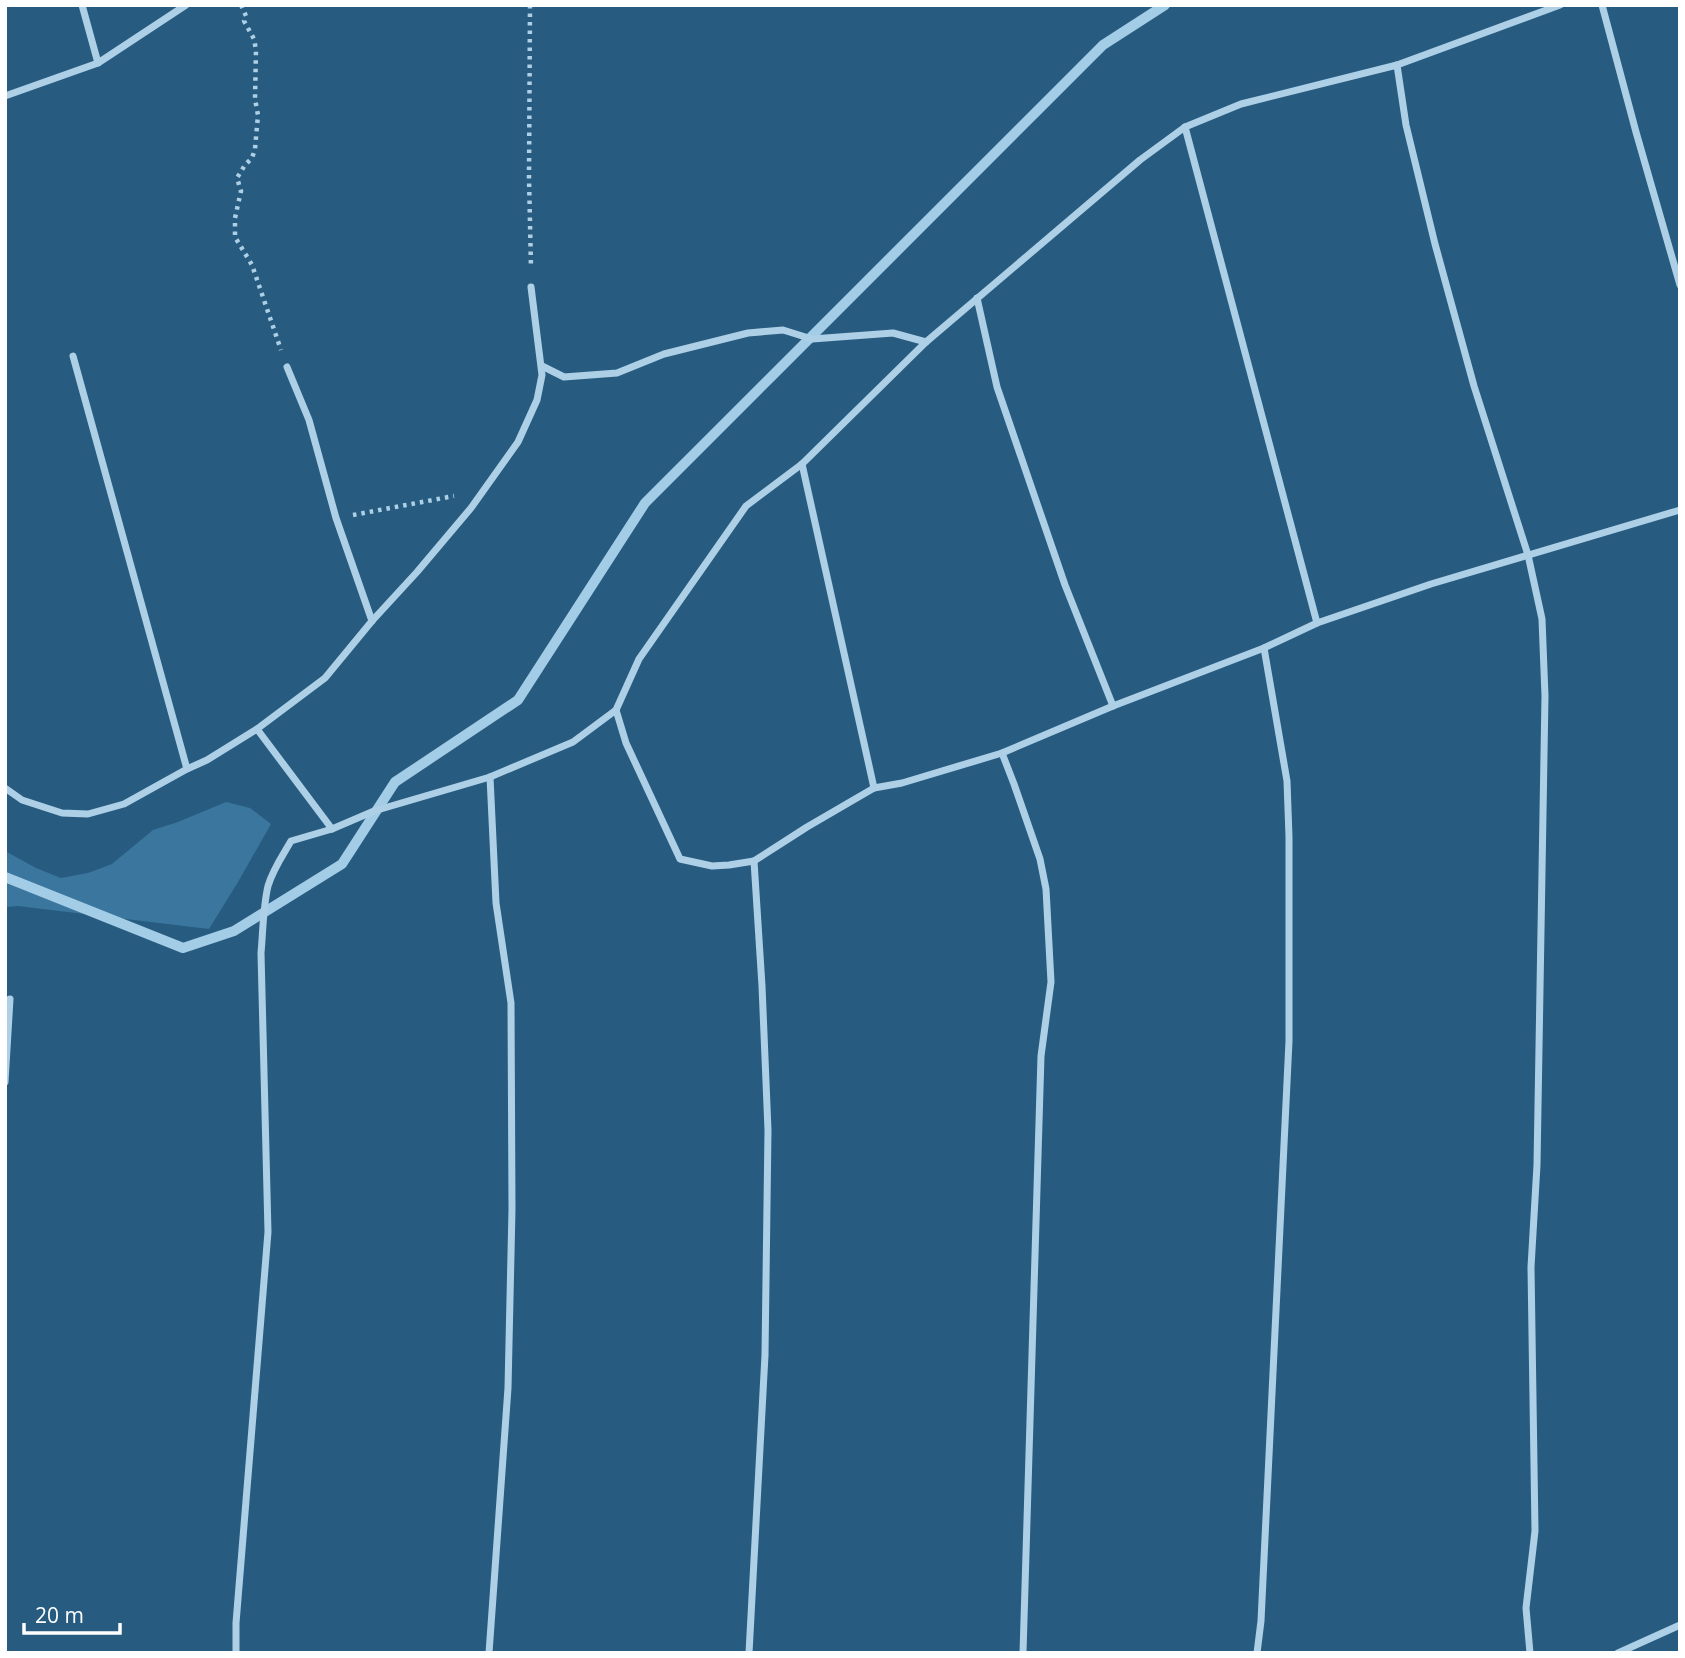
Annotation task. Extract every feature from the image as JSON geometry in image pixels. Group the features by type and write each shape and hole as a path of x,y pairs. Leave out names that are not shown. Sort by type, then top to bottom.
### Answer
{"street":[{"path":"82,5 98,62"},
{"path":"5,96 98,62 186,5"},
{"path":"236,1653 236,1623 268,1232 261,953 269,884 291,841 374,811 490,777 573,742 616,710 639,659 746,506 802,464 926,342 976,298 1140,160 1185,127 1241,104 1396,65 1560,5"},
{"path":"1602,5 1680,285"},
{"path":"1396,65 1406,125 1435,244 1474,386 1528,555 1542,619 1545,696 1537,1165 1531,1267 1535,1531 1526,1608 1530,1653"},
{"path":"1185,127 1317,623"},
{"path":"5,788 22,800 62,813 88,814 124,804 207,760 257,729 325,678 471,508 518,442 540,391 542,366 531,287"},
{"path":"976,298 997,387 1065,585 1113,706"},
{"path":"542,366 564,377 617,373 676,351 748,332 783,330 812,340 893,333 926,342"},
{"path":"73,356 187,769"},
{"path":"287,367 309,420 336,519 372,621"},
{"path":"802,464 874,789"},
{"path":"616,710 626,743 680,859 712,866 729,866 754,861 874,789 1002,752 1264,648 1317,623 1432,584 1680,510"},
{"path":"1257,1653 1261,1622 1289,1041 1287,781 1264,648"},
{"path":"257,729 332,828"},
{"path":"1002,752 1040,859 1046,889 1051,982 1041,1056 1023,1653"},
{"path":"489,1653 508,1388 512,1209 511,1003 496,903 490,777"},
{"path":"749,1653 765,1355 768,1130 754,861"},
{"path":"5,1082 10,999"},
{"path":"1618,1653 1680,1625"}],"path":[{"path":"241,5 246,16 244,21 254,39 256,50 255,99 258,115 252,158 244,165 237,178 241,191 234,237 252,265 287,367"},
{"path":"530,5 531,287"},
{"path":"336,519 456,495"}],"shaded area":[{"path":"226,802 250,808 271,824 209,929 18,906 5,907 5,851 61,878 88,873 112,864 153,830"}],"waterway":[{"path":"5,877 183,948 234,931 342,864 395,782 518,700 645,503 1103,45 1165,5"}]}
